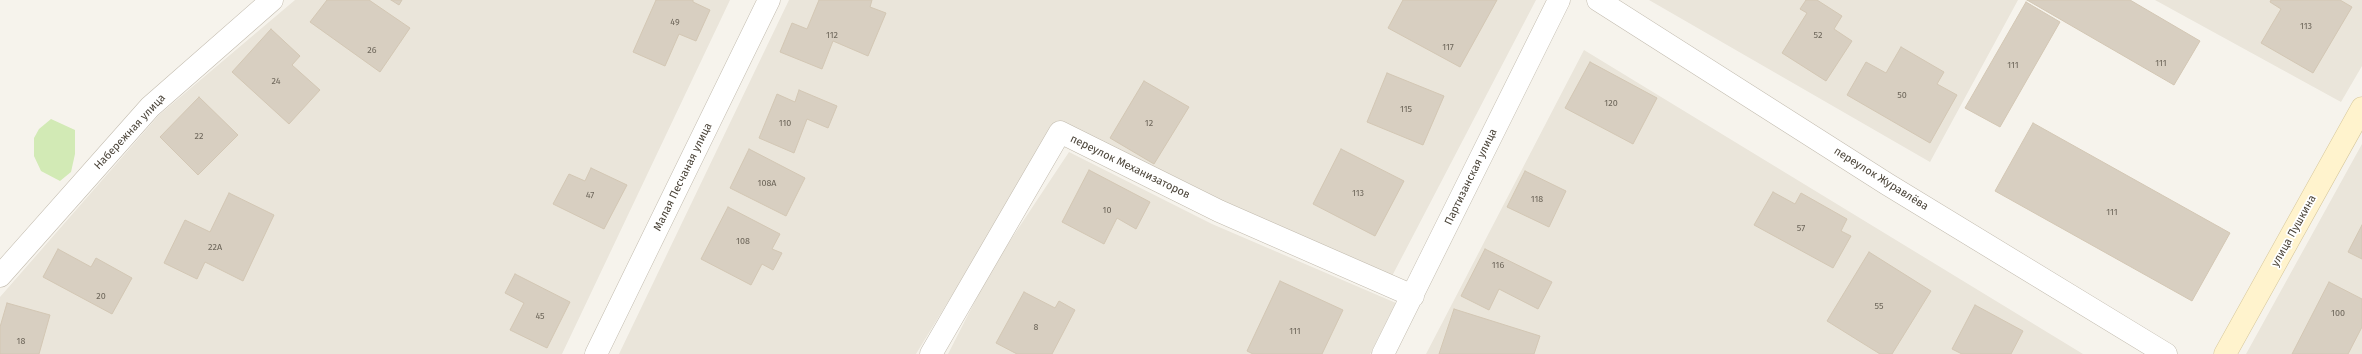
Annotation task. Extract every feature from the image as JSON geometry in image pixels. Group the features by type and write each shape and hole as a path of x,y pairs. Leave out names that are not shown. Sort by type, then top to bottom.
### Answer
{"street":[{"name":"Набережная улица","path":"0,276 150,107 272,0"},
{"name":"Малая Песчаная улица","path":"596,354 769,0"},
{"name":"Партизанская улица","path":"1382,354 1413,296 1559,0"},
{"name":"переулок Журавлёва","path":"1598,0 1887,184 2166,354"},
{"name":"улица Пушкина","path":"2225,354 2362,108"},
{"name":"переулок Механизаторов","path":"931,354 1060,132 1219,211 1413,296"}],"shaded area":[{"path":"295,0 730,0 562,354 0,354 0,297 159,115"},
{"path":"789,0 1536,0 1391,278 1056,125 916,354 619,354"},
{"path":"1649,0 2018,0 1930,162"},
{"path":"2155,0 2362,0 2362,66 2341,102"},
{"path":"1584,50 2083,354 1426,354"},
{"path":"2362,144 2362,354 2246,354"},
{"path":"1069,152 1212,224 1396,303 1370,354 948,354 992,268"}],"green space":[{"path":"51,119 75,130 75,154 71,172 60,181 41,171 34,156 34,138 39,129"}],"building":[{"path":"327,0 369,0 410,28 380,72 310,22"},
{"path":"391,0 402,0 399,5"},
{"path":"656,0 693,0 693,2 710,10 696,41 679,34 665,66 633,52"},
{"path":"819,0 872,0 870,7 886,13 868,56 833,41 822,69 780,52 792,23 807,29"},
{"path":"1403,0 1497,0 1460,67 1388,28"},
{"path":"1806,0 1817,0 1842,16 1834,29 1852,41 1826,81 1782,53 1807,13 1800,9"},
{"path":"2027,0 2130,0 2200,41 2174,85"},
{"path":"2271,0 2340,0 2352,7 2313,73 2261,43 2281,9 2270,2"},
{"path":"2026,2 2060,22 2000,127 1965,108"},
{"path":"271,29 300,56 292,65 320,90 289,124 232,72"},
{"path":"1901,47 1944,72 1937,84 1957,95 1930,143 1847,95 1866,62 1886,73"},
{"path":"1590,62 1657,98 1633,144 1565,108"},
{"path":"1387,73 1444,96 1423,145 1367,122"},
{"path":"1144,81 1189,107 1154,164 1110,138"},
{"path":"799,90 837,106 828,128 807,119 794,153 759,138 777,94 795,102"},
{"path":"199,97 238,135 198,175 160,137"},
{"path":"2033,123 2230,233 2192,301 1995,191"},
{"path":"749,149 805,178 786,216 730,188"},
{"path":"1341,149 1404,181 1375,236 1313,204"},
{"path":"591,168 627,185 604,229 553,204 569,174 585,181"},
{"path":"1089,170 1150,202 1136,229 1117,218 1104,244 1062,222"},
{"path":"1525,171 1566,191 1549,227 1507,207"},
{"path":"1773,192 1795,204 1801,193 1847,219 1841,231 1851,236 1833,268 1754,225"},
{"path":"229,193 274,215 243,281 205,262 197,279 164,263 185,220 210,232"},
{"path":"728,207 780,234 772,249 782,253 773,270 762,264 751,285 701,259"},
{"path":"2362,225 2362,259 2348,252"},
{"path":"58,249 91,267 96,258 132,278 112,314 43,277"},
{"path":"1485,249 1552,282 1538,309 1499,289 1489,310 1461,296"},
{"path":"1869,252 1931,291 1892,354 1880,354 1827,321"},
{"path":"515,274 570,302 547,348 510,330 524,303 505,293"},
{"path":"1280,281 1343,310 1322,354 1253,354 1247,351"},
{"path":"2329,282 2362,299 2362,327 2348,354 2292,354"},
{"path":"1024,292 1055,308 1059,301 1075,310 1052,354 1017,354 996,343"},
{"path":"7,303 50,315 39,354 0,354 0,327"},
{"path":"1975,305 2023,331 2011,354 1962,354 1952,349"},
{"path":"1454,309 1540,336 1534,354 1439,354"}]}
